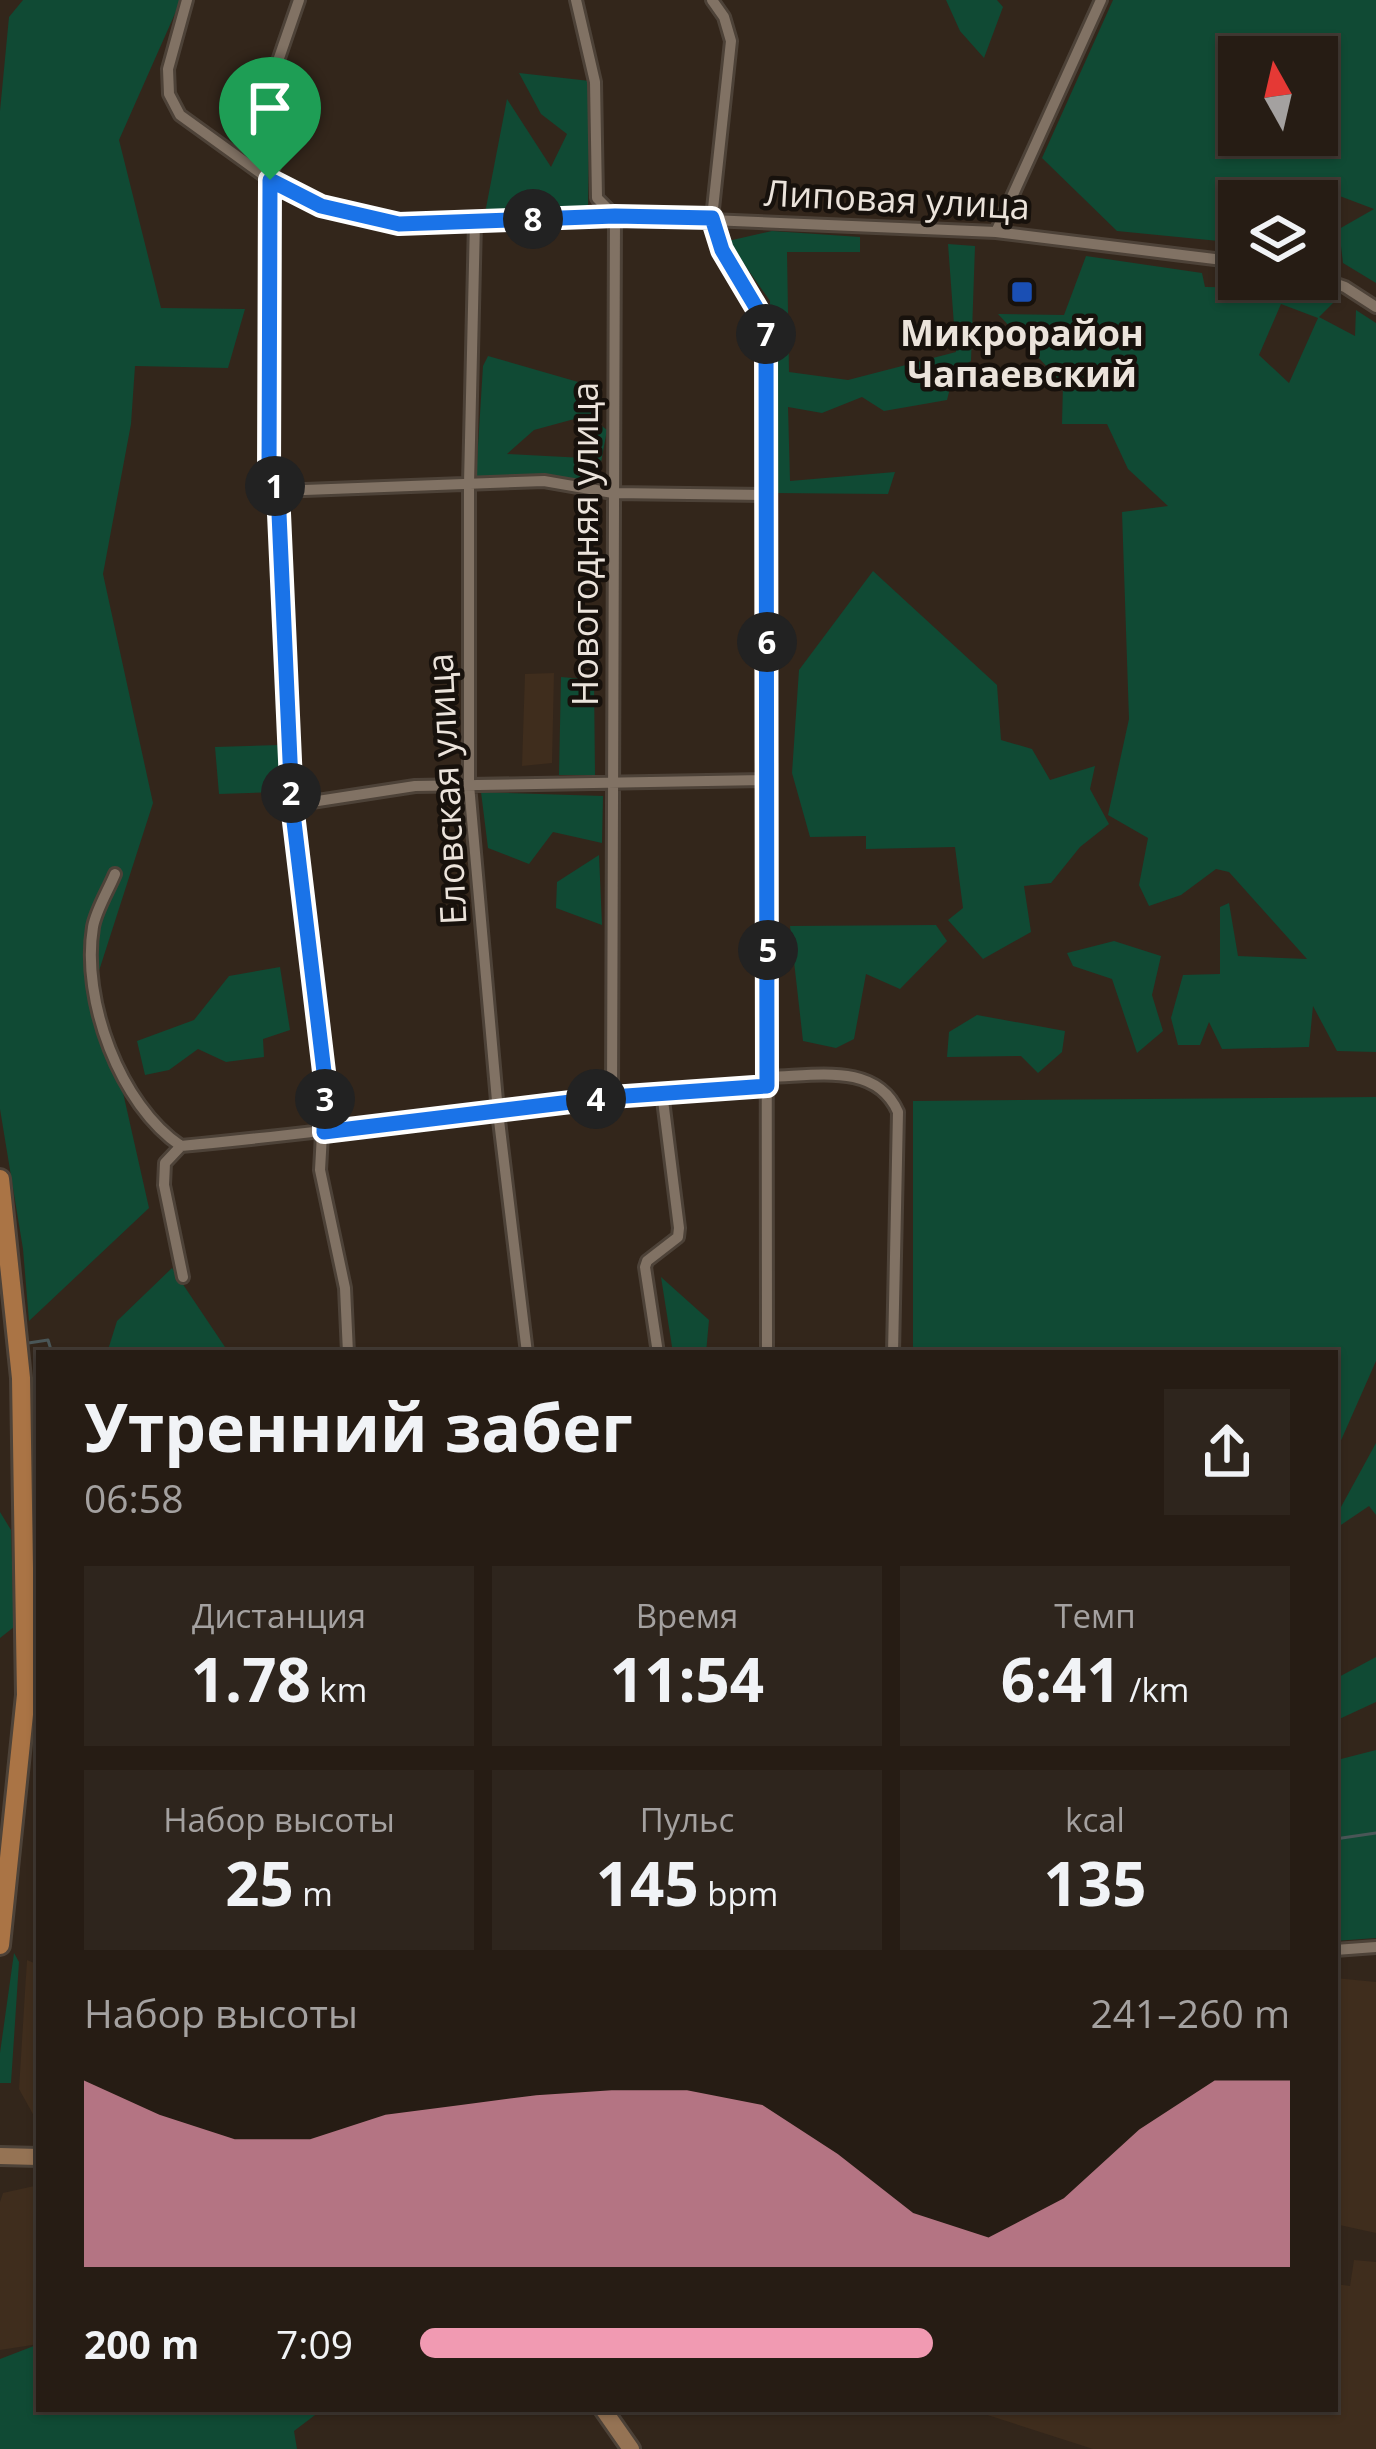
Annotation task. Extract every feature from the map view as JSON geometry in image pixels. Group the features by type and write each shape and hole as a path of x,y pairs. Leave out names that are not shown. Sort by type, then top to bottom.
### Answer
{"main road":[{"path":"0,1179 21,1378 26,1696 0,1945"}],"street":[{"name":"Липовая улица","path":"187,0 168,69 170,94 180,116 270,180 321,206 399,224 615,216 996,232 1218,259"},
{"path":"299,0 279,58 278,152 270,180 269,477 278,491 292,805 325,1080 320,1170 345,1288 348,1350"},
{"name":"Новогодняя улица","path":"576,0 595,82 597,198 615,216 612,1097"},
{"path":"712,0 724,17 731,41 712,218 722,250 766,324 767,1350"},
{"path":"996,232 1101,0"},
{"name":"Еловская улица","path":"475,221 469,785 498,1112 527,1350"},
{"path":"1338,284 1376,308"},
{"path":"278,491 544,481 613,494 768,495"},
{"path":"292,805 415,786 766,780"},
{"path":"115,874 93,925 92,985 107,1046 156,1130 181,1146 662,1092 866,1078 891,1095 898,1112 893,1350"},
{"path":"658,1350 645,1267 678,1238 679,1228 662,1092"},
{"path":"181,1146 165,1163 164,1185 183,1277"},
{"path":"1338,1951 1376,1947"},
{"path":"0,2156 36,2157"},
{"path":"605,2412 631,2449"}],"shaded area":[{"path":"554,673 552,763 522,766 525,674"},
{"path":"27,1960 36,1964 36,2120 19,2089"},
{"path":"1338,1978 1376,1982 1376,2233 1338,2225"},
{"path":"36,2186 36,2344 0,2350 0,2202 3,2193"},
{"path":"1354,2260 1376,2262 1376,2449 1093,2449 978,2412 1338,2412 1338,2284 1350,2286"}],"green space":[{"path":"23,0 181,0 119,140 161,308 245,309 228,368 135,366 131,424 103,574 153,803 97,977 149,1208 29,1321 23,1249 0,1109 0,111 9,17"},
{"path":"946,0 997,0 1003,7 984,58 960,31"},
{"path":"1113,0 1376,0 1376,283 1343,263 1339,229 1374,209 1338,195 1338,180 1218,180 1218,241 1117,231 1042,158"},
{"path":"519,73 590,81 588,206 485,213 507,99 551,167 567,134 541,114"},
{"path":"772,231 860,237 860,252 787,252 789,372 848,380 956,352 948,244 975,246 971,361 954,372 947,400 884,411 862,397 822,413 788,407 790,481 895,472 888,494 773,493 770,301 728,241"},
{"path":"1086,256 1202,273 1205,287 1218,287 1218,300 1324,300 1333,303 1319,317 1355,336 1356,310 1376,323 1376,1052 1337,1051 1313,1006 1309,1047 1222,1049 1209,1022 1200,1045 1178,1045 1171,1018 1183,975 1220,974 1220,907 1229,903 1238,956 1307,959 1229,872 1216,869 1181,895 1149,906 1139,885 1148,838 1108,815 1129,719 1122,512 1168,506 1128,469 1107,424 1062,424 1063,384 998,314 1064,315","holes":["1281,304 1318,318 1289,383 1259,355"]},
{"path":"488,356 599,388 600,412 534,430 507,454 584,458 594,420 607,430 597,484 476,478 483,366"},
{"path":"873,571 997,685 1001,740 1032,749 1050,780 1095,766 1090,789 1109,824 1080,847 1051,883 1024,886 1031,932 983,959 948,920 963,908 955,847 866,849 866,836 810,837 792,773 799,670"},
{"path":"561,677 594,680 595,775 559,775"},
{"path":"280,745 281,792 219,794 215,747"},
{"path":"481,792 603,796 602,843 553,832 529,864 488,848"},
{"path":"599,855 602,925 556,908 557,882"},
{"path":"936,925 947,941 900,989 866,974 854,1039 836,1048 803,1041 790,926"},
{"path":"1114,941 1161,956 1152,995 1163,1031 1137,1053 1112,979 1073,966 1067,953"},
{"path":"280,967 290,1030 263,1039 264,1057 226,1062 198,1049 169,1070 145,1075 137,1041 194,1020 229,976"},
{"path":"977,1015 1065,1031 1062,1052 1038,1073 1021,1056 947,1057 949,1032"},
{"path":"1376,1097 1376,1361 1338,1447 1338,1350 913,1350 913,1101"},
{"path":"172,1268 227,1350 108,1350 117,1321"},
{"path":"661,1277 709,1320 706,1350 673,1350"},
{"path":"1376,1443 1376,1515 1369,1506 1338,1527 1338,1513"},
{"path":"0,1512 11,1530 14,1627 0,1638"},
{"path":"1376,1657 1376,1702 1338,1720 1338,1677"},
{"path":"1376,1750 1376,1938 1338,1941 1341,1759"},
{"path":"14,1953 19,1962 11,2083 0,2083 0,2053"},
{"path":"36,2345 36,2412 319,2412 294,2431 297,2449 0,2449 0,2359"}],"waterway":[{"path":"22,1344 48,1340 51,1350"},
{"path":"1338,1839 1376,1833"}],"place":[{"name":"Микрорайон Чапаевский","path":"1022,292"}],"route":[{"path":"270,180 321,206 399,224 615,216 712,218 722,250 766,324 767,1086 612,1097 324,1132 325,1080 292,805 278,491 269,477 270,180"}]}
